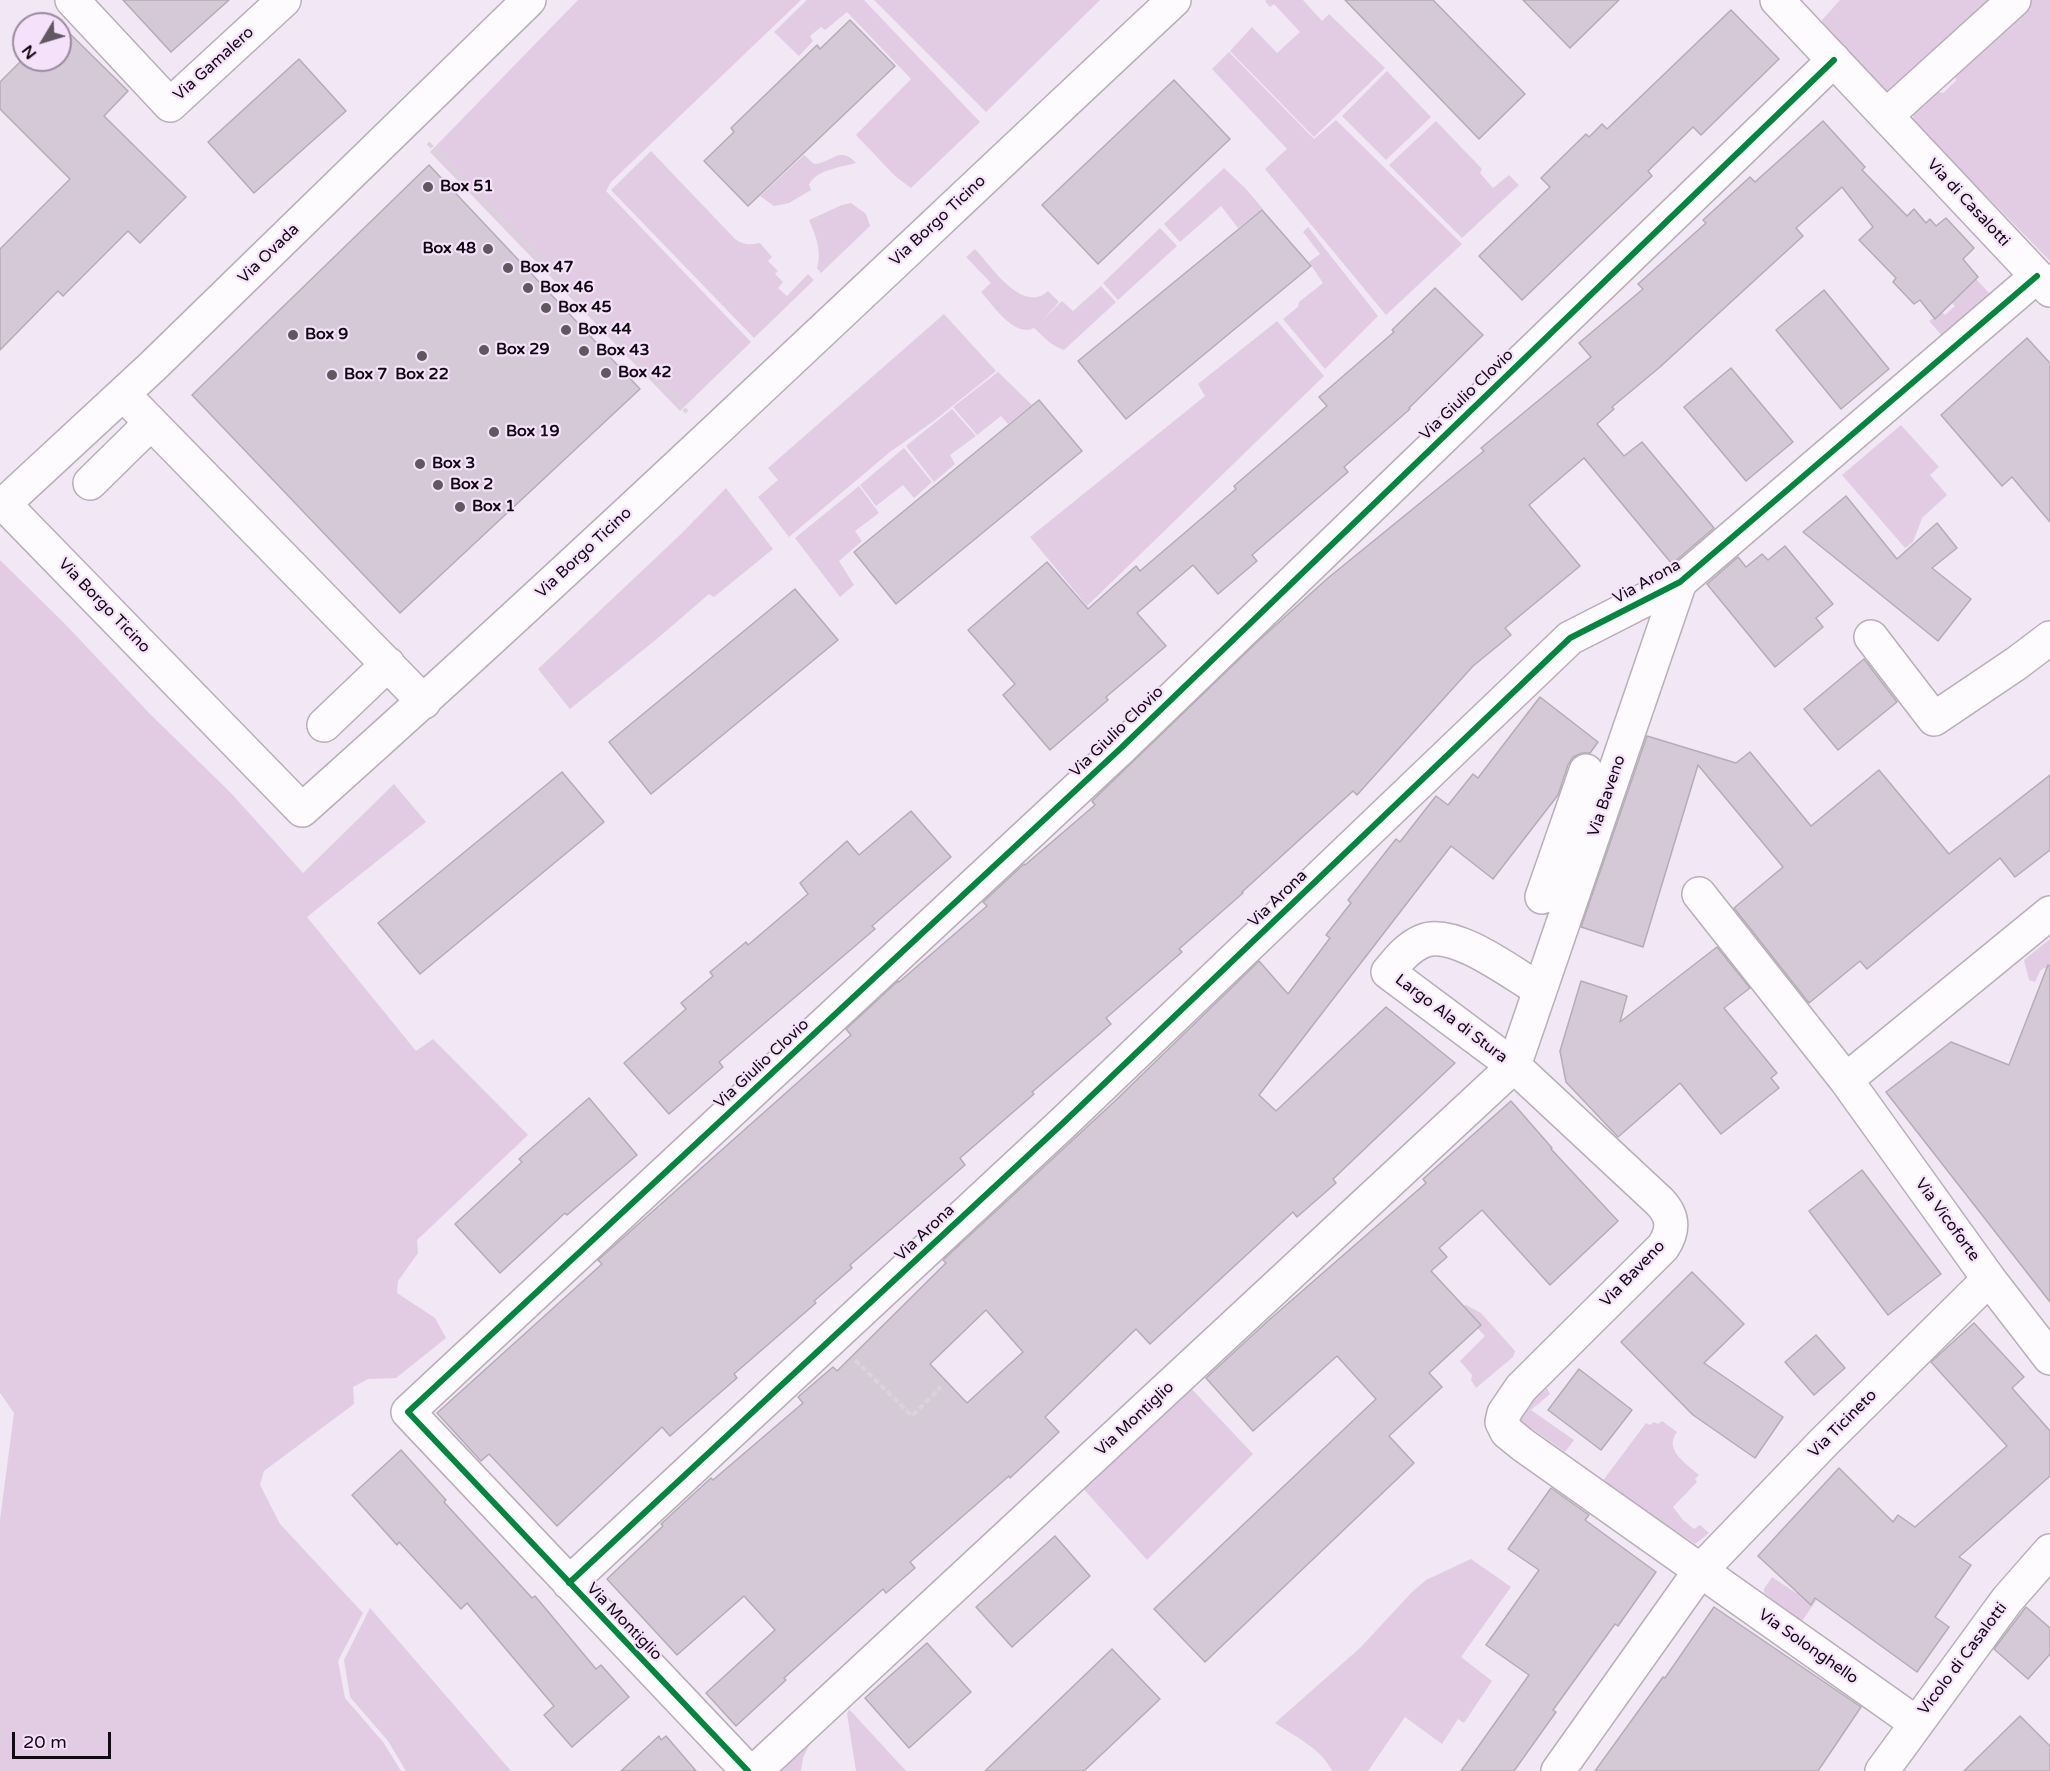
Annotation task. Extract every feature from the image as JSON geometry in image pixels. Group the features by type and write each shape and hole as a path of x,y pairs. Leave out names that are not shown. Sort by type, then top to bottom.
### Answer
{"street":[{"name":"Via Gamalero","path":"72,0 170,105 284,0"},
{"name":"Via Ovada","path":"2,503 61,453 123,394 529,0"},
{"name":"Via Borgo Ticino","path":"2,503 302,810 424,702 1174,0"},
{"name":"Via di Casalotti","path":"1777,0 2043,283"},
{"path":"1886,116 2014,0"},
{"name":"Via Giulio Clovio","path":"408,1412 1121,748 1834,60"},
{"name":"Via Arona","path":"569,1583 1062,1124 1570,638 1680,582 2043,283"},
{"path":"123,394 424,702"},
{"path":"90,483 151,423"},
{"name":"Via Baveno","path":"1680,582 1574,847 1540,990 1514,1066 1660,1202 1669,1214 1672,1227 1663,1247 1521,1388 1504,1413 1502,1422 1507,1432 1523,1445 1700,1570"},
{"path":"1871,637 1934,719 2050,638"},
{"path":"324,725 388,664"},
{"path":"1542,897 1574,847 1586,771"},
{"name":"Via Vicoforte","path":"1699,894 1846,1080 1989,1279 2050,1359"},
{"path":"1846,1080 2050,913"},
{"name":"Largo Ala di Stura","path":"1514,1066 1388,972 1404,953 1424,941 1442,938 1465,945 1540,990"},
{"name":"Via Montiglio","path":"755,1771 1514,1066"},
{"name":"Via Ticineto","path":"1700,1570 1824,1442 1989,1279"},
{"name":"Via Montiglio","path":"408,1412 748,1771"},
{"name":"Vicolo di Casalotti","path":"1882,1771 2007,1600 2050,1551"},
{"path":"1558,1771 1700,1570"},
{"name":"Via Solonghello","path":"1700,1570 1916,1723"}],"path":[{"path":"406,120 710,436"},
{"path":"855,1359 912,1416 941,1387"}],"shaded area":[{"path":"578,0 801,0 611,182 606,191 751,342 680,411 430,152"},
{"path":"807,0 864,0 980,122 911,188 895,176 856,135 911,79 847,12 825,30 821,27 810,36 813,41 799,56 774,32"},
{"path":"874,0 1100,0 986,112"},
{"path":"1303,0 1322,21 1329,14 1385,68 1314,137 1230,51 1252,27 1277,53 1300,32 1274,4 1270,7 1265,1"},
{"path":"1840,0 1997,0 1891,98 1824,27 1822,20"},
{"path":"2027,0 2050,0 2050,261 1913,121 1914,108 1933,91 1943,93 1956,81 1953,67"},
{"path":"1229,52 1314,139 1336,120 1462,244 1386,315 1265,169 1287,149 1212,69"},
{"path":"1387,71 1431,117 1386,160 1342,116"},
{"path":"1436,121 1482,169 1480,173 1493,188 1509,175 1519,185 1462,238 1389,165"},
{"path":"651,151 735,239 747,244 760,243 772,257 768,261 778,271 775,274 783,282 778,288 787,296 808,274 814,280 754,338 611,190"},
{"path":"804,155 814,164 840,155 845,155 856,163 817,176 809,185 811,190 789,203 774,206 760,196"},
{"path":"1224,168 1263,209 1238,228 1221,206 1180,242 1164,224"},
{"path":"851,203 866,214 870,226 821,273 817,268 818,244 809,220"},
{"path":"1308,227 1378,316 1325,369 1283,319 1298,307 1299,302 1323,283 1309,262 1320,254 1303,232"},
{"path":"1160,228 1177,246 1118,300 1103,283"},
{"path":"975,249 1018,293 1028,297 1038,297 1048,291 1059,302 1042,321 1062,301 1073,311 1101,286 1116,302 1064,350 1051,343 1034,328 1026,330 1019,328 998,312 981,292 991,283 966,257"},
{"path":"1976,279 1992,296 1943,337 1929,321 1942,312 1945,315 1955,306 1952,303"},
{"path":"944,314 996,371 935,420 890,452 789,537 758,497 778,480 768,468"},
{"path":"1277,321 1324,376 1087,606 1030,537 1205,396 1198,384"},
{"path":"998,372 1032,405 1008,424 1001,416 977,435 953,407"},
{"path":"952,409 976,436 950,455 955,464 934,482 906,446"},
{"path":"1901,425 1939,467 1930,475 1947,495 1922,518 1913,542 1905,548 1842,475"},
{"path":"904,448 932,482 914,498 903,485 876,506 860,485"},
{"path":"859,486 879,513 855,531 862,541 839,561 854,585 840,597 795,538"},
{"path":"726,488 773,549 714,597 709,594 570,709 538,669 681,534"},
{"path":"0,560 65,624 150,714 230,792 303,873 394,784 426,822 307,917 416,1051 433,1039 528,1135 417,1240 418,1253 398,1281 397,1293 435,1318 446,1338 396,1378 368,1379 353,1387 354,1404 264,1471 260,1485 280,1524 363,1613 338,1661 345,1698 383,1742 401,1771 0,1771 0,1520 14,1413 0,1393"},
{"path":"2050,939 2050,969 2044,968 2040,971 2035,982 2029,980 2024,960"},
{"path":"1466,1305 1481,1313 1515,1351 1513,1357 1476,1388 1471,1380 1472,1375 1460,1361 1485,1336 1458,1308"},
{"path":"1187,1384 1253,1454 1147,1560 1080,1485"},
{"path":"1547,1388 1550,1394 1531,1410 1574,1440 1565,1452 1518,1418 1520,1412"},
{"path":"1662,1421 1677,1432 1673,1445 1678,1456 1699,1475 1695,1479 1697,1482 1673,1507 1694,1529 1700,1525 1709,1533 1695,1544 1602,1482 1646,1423 1658,1424"},
{"path":"1848,1555 1802,1621 1764,1593 1772,1577 1796,1593 1801,1592"},
{"path":"1471,1559 1511,1587 1461,1657 1492,1681 1464,1723 1458,1719 1442,1744 1405,1717 1368,1771 1332,1771 1315,1750 1275,1723 1360,1648 1426,1580"},
{"path":"370,1608 511,1771 406,1771 388,1741 350,1697 344,1660"},
{"path":"849,1709 906,1771 856,1771 847,1714"},
{"path":"812,1739 803,1758 801,1771 780,1771 781,1767"}],"building":[{"path":"123,0 229,0 171,52"},
{"path":"1345,0 1433,0 1525,94 1479,139"},
{"path":"1523,0 1619,0 1570,48"},
{"path":"1731,10 1779,59 1701,135 1693,127 1648,171 1652,176 1522,300 1479,256 1550,187 1541,178 1586,134 1589,137 1602,124 1607,129"},
{"path":"850,20 895,66 748,206 704,161 734,132 731,128 817,45 820,49"},
{"path":"72,36 128,91 104,116 186,197 140,243 128,231 63,296 58,291 0,350 0,249 70,179 0,109 0,82 12,70 12,72 72,72"},
{"path":"299,59 346,111 254,193 208,142"},
{"path":"1174,80 1230,139 1098,264 1042,205"},
{"path":"1823,121 1865,167 1862,170 1907,216 1914,209 1926,223 1930,219 1936,226 1946,218 1974,248 1963,259 1978,277 1935,319 1920,300 1914,304 1893,282 1896,278 1859,240 1873,227 1842,187 1796,228 1803,236 1660,367 1612,407 1614,409 1597,424 1624,456 1642,442 1714,528 1672,564 1584,458 1529,505 1580,566 1505,628 1511,635 1473,666 1357,795 1353,791 1179,949 1182,952 1106,1018 1111,1024 960,1158 965,1165 850,1265 852,1268 814,1301 816,1303 734,1374 737,1378 670,1436 662,1427 557,1526 489,1454 481,1461 437,1413 602,1264 598,1260 851,1035 846,1029 898,981 987,906 983,902 1024,864 1095,805 1092,801 1257,642 1328,578 1484,451 1481,448 1591,357 1579,343 1643,289 1638,284 1706,223 1703,220 1750,177 1755,182"},
{"path":"429,165 640,389 400,613 192,395"},
{"path":"1262,210 1311,266 1126,419 1078,361"},
{"path":"1435,288 1483,335 1410,409 1344,467 1348,472 1252,555 1257,561 1218,594 1193,565 1137,613 1166,646 1106,697 1108,700 1050,750 1003,695 1015,684 968,630 1047,562 1088,609 1136,566 1140,571 1236,489 1234,486 1327,406 1319,397 1394,332 1392,330"},
{"path":"1824,290 1889,369 1841,409 1776,330"},
{"path":"2027,338 2050,363 2050,522 2012,477 2002,486 1941,415"},
{"path":"1731,368 1793,442 1746,481 1684,407"},
{"path":"1039,400 1082,451 896,604 854,552"},
{"path":"1846,496 1897,559 1937,523 1957,548 1932,568 1971,599 1938,641 1803,532"},
{"path":"1785,546 1833,604 1816,618 1823,627 1775,667 1707,584 1738,557 1746,567 1762,554 1768,560"},
{"path":"795,589 838,640 651,794 609,742"},
{"path":"1864,659 1897,702 1838,750 1804,709"},
{"path":"1540,697 1598,742 1590,753 1582,753 1573,757 1558,795 1493,879 1451,846 1259,1095 1276,1111 1386,1007 1455,1063 1333,1179 1336,1183 1297,1217 1293,1212 1150,1344 1136,1329 1045,1417 1059,1432 1010,1478 1009,1476 910,1562 915,1568 886,1593 883,1589 784,1678 786,1680 736,1726 706,1693 775,1630 744,1596 677,1655 607,1579 663,1526 661,1524 711,1478 713,1480 803,1403 798,1397 833,1367 837,1371 946,1263 943,1260 1115,1101 1259,961 1288,994 1330,938 1326,935 1351,903 1348,900 1396,839 1400,842 1436,796 1448,805 1473,774 1478,778","holes":["986,1310 1023,1352 967,1403 930,1364"]},
{"path":"1647,736 1736,763 1750,752 1811,826 1879,770 1949,854 2050,775 2050,850 2015,877 2000,858 1867,969 1860,961 1809,1003 1734,908 1783,867 1698,765 1643,947 1581,927"},
{"path":"562,772 604,822 420,974 378,923"},
{"path":"911,811 951,857 872,926 875,929 719,1062 723,1067 669,1114 624,1063 686,1009 681,1003 713,976 710,972 746,942 748,945 808,894 800,883 847,841 859,855"},
{"path":"1717,947 1750,988 1724,1008 1777,1073 1771,1078 1779,1088 1721,1134 1680,1083 1618,1137 1566,1082 1560,1051 1581,981 1627,996 1620,1022"},
{"path":"2048,965 2050,966 2050,1302 1886,1092 1951,1042 2009,1065"},
{"path":"589,1098 637,1155 567,1215 565,1213 500,1273 455,1224 522,1162 519,1159"},
{"path":"1511,1101 1551,1149 1618,1221 1550,1285 1482,1210 1439,1248 1447,1257 1431,1271 1481,1325 1429,1373 1442,1387 1389,1436 1414,1463 1205,1662 1154,1609 1376,1399 1337,1356 1253,1431 1206,1378 1426,1183 1423,1179"},
{"path":"1862,1170 1941,1274 1888,1315 1809,1211"},
{"path":"1692,1272 1744,1324 1704,1363 1783,1417 1755,1458 1693,1415 1621,1342"},
{"path":"1974,1323 2024,1377 2012,1388 2050,1431 2050,1476 1959,1557 1971,1565 1935,1617 1949,1627 1917,1672 1815,1598 1811,1605 1758,1556 1839,1468 1893,1522 1898,1515 1915,1527 2007,1446 1931,1362"},
{"path":"1816,1335 1845,1368 1814,1395 1785,1362"},
{"path":"1579,1369 1632,1410 1601,1450 1548,1410"},
{"path":"401,1450 446,1500 444,1502 532,1598 535,1596 596,1669 601,1665 629,1697 572,1747 544,1715 554,1706 467,1603 461,1609 399,1542 397,1545 352,1495"},
{"path":"1551,1488 1589,1515 1585,1520 1656,1572 1618,1626 1615,1624 1553,1710 1556,1712 1514,1771 1461,1771 1529,1675 1486,1645 1539,1570 1508,1549"},
{"path":"1055,1536 1090,1576 1012,1647 976,1607"},
{"path":"1714,1607 1861,1707 1818,1771 1595,1771 1663,1677 1665,1678"},
{"path":"2026,1607 2050,1628 2050,1654 2028,1679 1994,1649"},
{"path":"927,1643 971,1692 909,1748 865,1698"},
{"path":"1112,1649 1160,1699 1084,1771 985,1771"},
{"path":"2020,1716 2050,1746 2050,1771 1964,1771"},
{"path":"659,1736 661,1740 666,1736 696,1771 621,1771"}],"cycle path":[{"path":"748,1771 408,1412 1121,748 1834,60"},
{"path":"569,1583 1062,1124 1570,638 1680,582 2037,276"}],"place":[{"name":"Box 51","path":"428,187"},
{"name":"Box 48","path":"488,249"},
{"name":"Box 47","path":"508,268"},
{"name":"Box 46","path":"528,288"},
{"name":"Box 45","path":"546,308"},
{"name":"Box 44","path":"566,330"},
{"name":"Box 9","path":"293,335"},
{"name":"Box 29","path":"484,350"},
{"name":"Box 43","path":"584,351"},
{"name":"Box 22","path":"422,356"},
{"name":"Box 42","path":"606,373"},
{"name":"Box 7","path":"332,375"},
{"name":"Box 19","path":"494,432"},
{"name":"Box 3","path":"420,464"},
{"name":"Box 2","path":"438,485"},
{"name":"Box 1","path":"460,507"}]}
